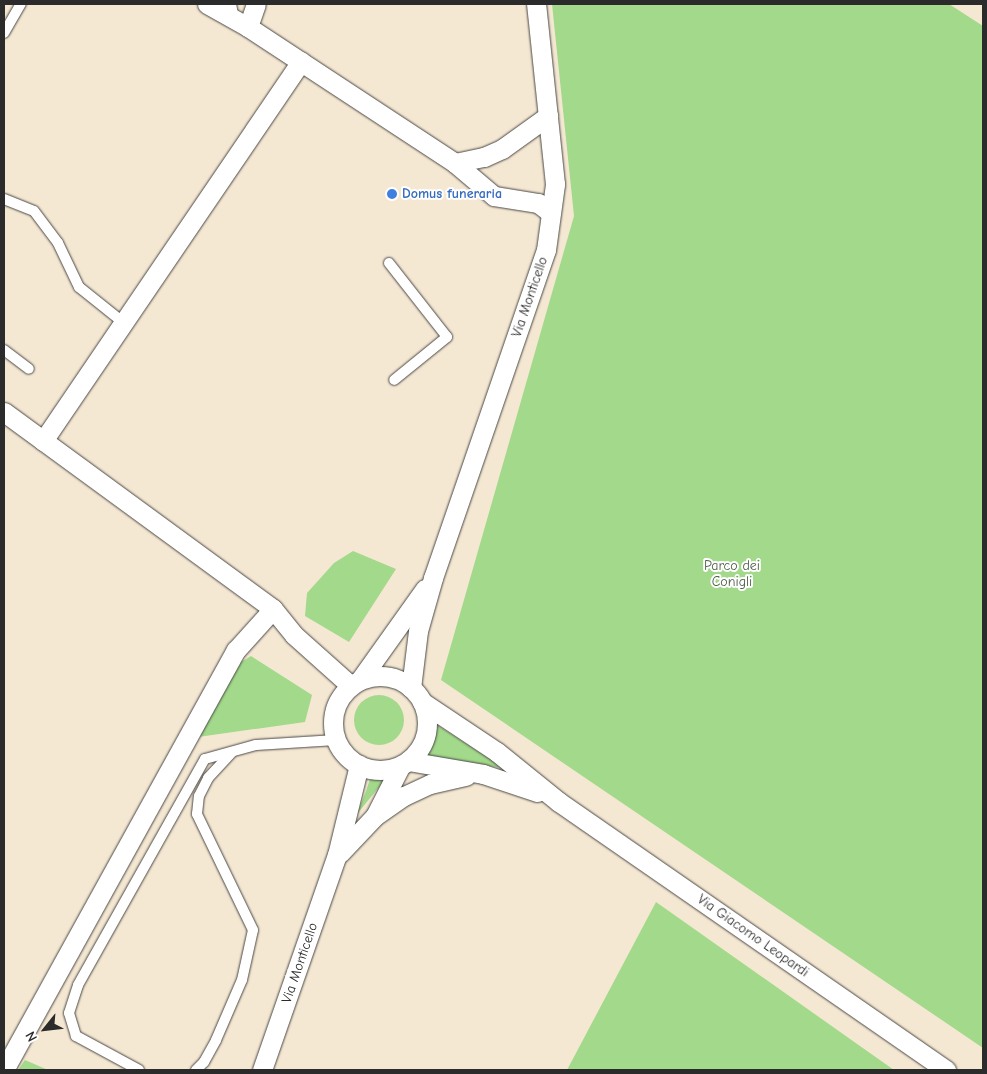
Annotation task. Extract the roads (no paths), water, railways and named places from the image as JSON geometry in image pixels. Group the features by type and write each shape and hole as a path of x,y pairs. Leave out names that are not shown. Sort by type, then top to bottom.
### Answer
{"street":[{"path":"207,4 238,16 301,61 455,163 481,188 494,196 538,203 551,213"},
{"path":"238,16 256,4"},
{"name":"Via Monticello","path":"417,695 418,631 433,578 546,250 555,184 536,4"},
{"path":"43,441 301,61"},
{"path":"455,163 484,157 502,149 548,116"},
{"path":"4,412 274,609 294,635 356,683"},
{"name":"Via Monticello","path":"356,683 433,578"},
{"path":"4,1070 236,650 274,609"},
{"path":"387,676 417,695 427,727 418,751 405,763 387,770 359,765 345,755 336,740 333,717 338,700 356,683 387,676"},
{"name":"Via Giacomo Leopardi","path":"417,695 497,752 559,802 946,1070"},
{"name":"Via Monticello","path":"337,856 375,816 405,763"},
{"name":"Via Giacomo Leopardi","path":"405,763 483,774 516,783 559,802"},
{"name":"Via Monticello","path":"262,1070 337,856 359,765"},
{"name":"Via Giacomo Leopardi","path":"375,816 404,796 430,784 483,774"}],"lane":[{"path":"4,33 21,4"},
{"path":"4,200 34,211 58,243 79,287 124,323"},
{"path":"389,263 447,337 394,380"},
{"path":"4,350 29,369"},
{"path":"139,1070 76,1036 68,1013 78,985 205,759 256,745 336,740"},
{"path":"196,1070 204,1062 216,1040 242,980 253,930 197,814 199,796 208,778 233,751"}],"place":[{"name":"Domus funeraria","path":"392,194"}],"park label":[{"name":"Parco dei Conigli","path":"732,574"}]}
